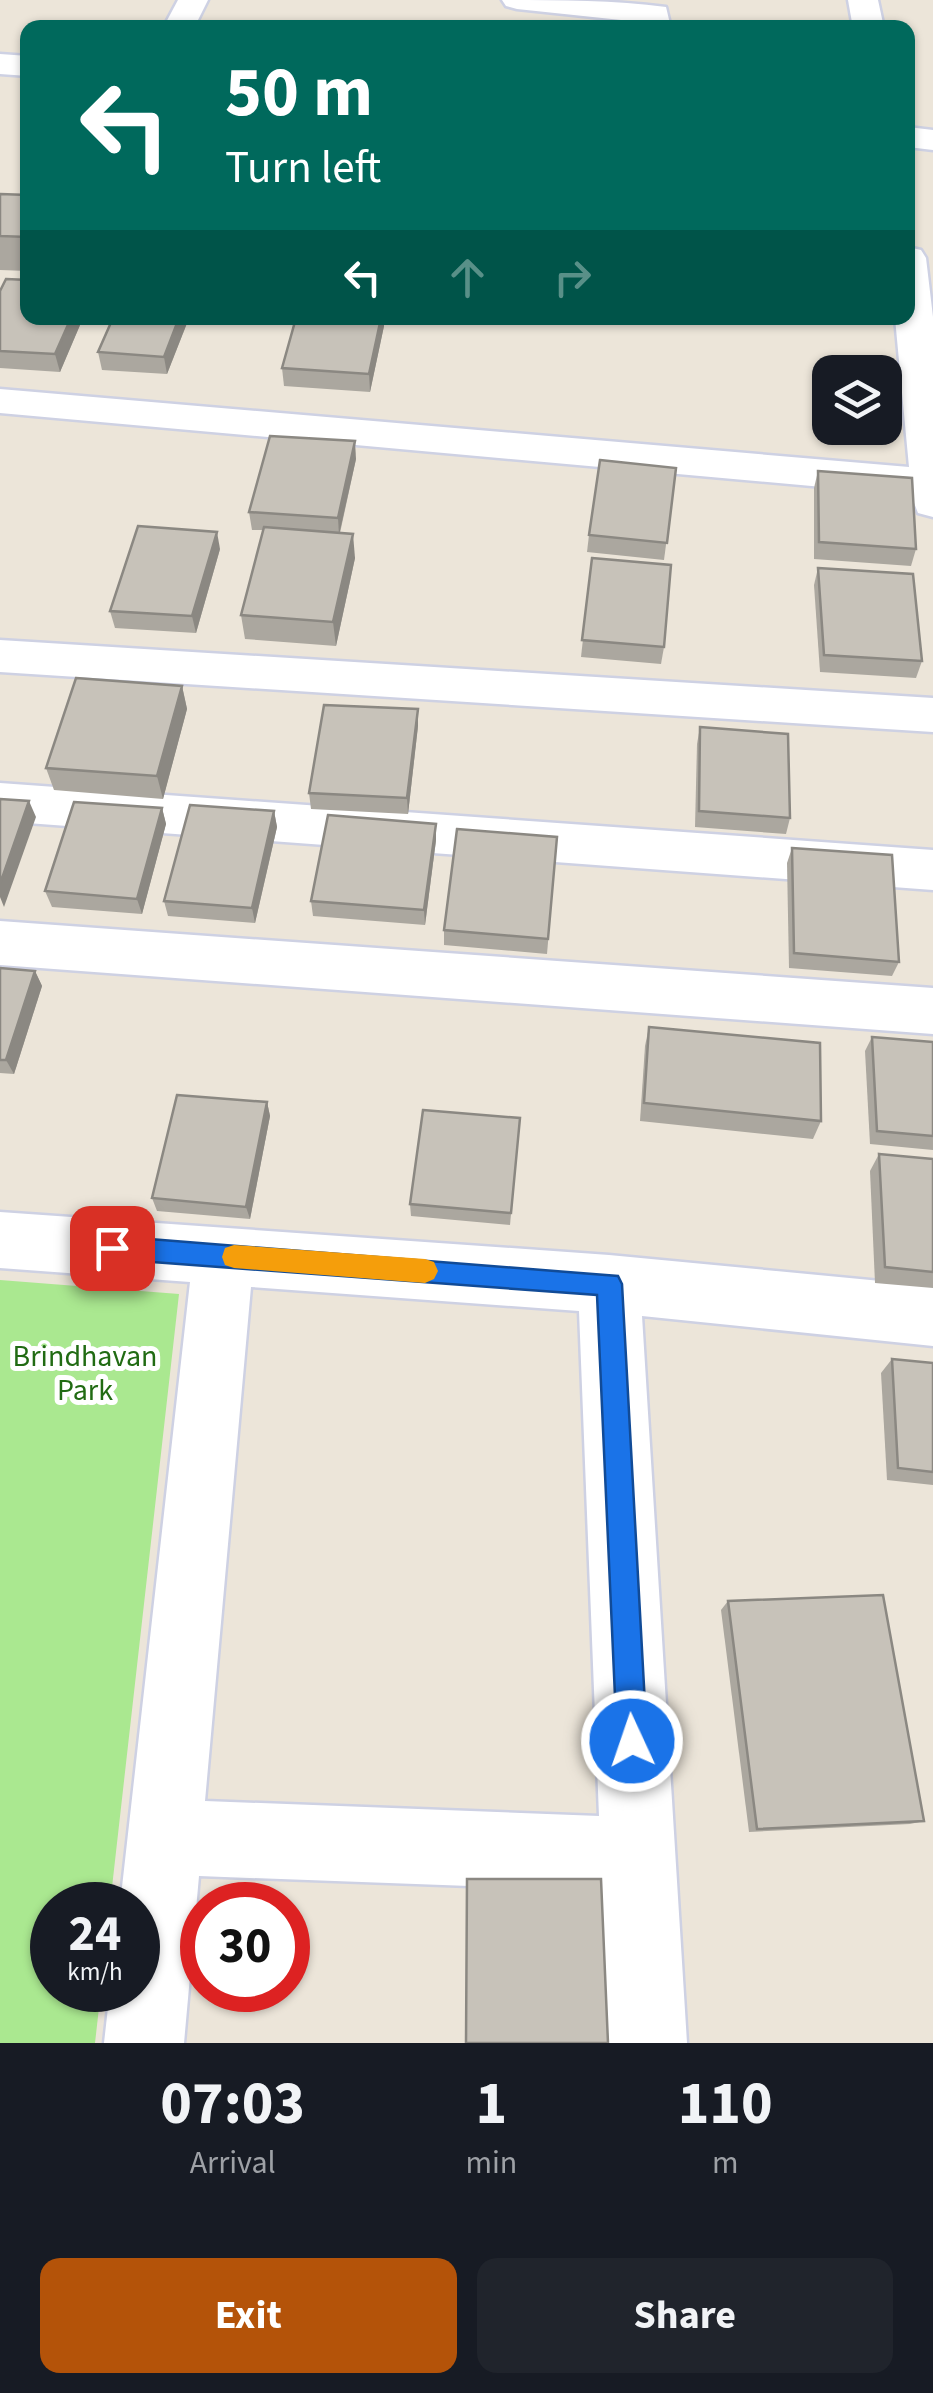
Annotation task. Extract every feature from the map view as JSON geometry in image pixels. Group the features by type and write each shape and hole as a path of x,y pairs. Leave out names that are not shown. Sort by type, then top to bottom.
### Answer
{"street":[{"path":"516,0 655,14 655,20"},
{"path":"0,401 932,490 915,325"},
{"path":"0,656 933,716"},
{"path":"0,802 933,870"},
{"path":"0,943 933,1012"},
{"path":"0,1240 609,1284 933,1316"},
{"path":"144,2043 223,1256"},
{"path":"609,1284 647,2043"},
{"path":"165,1837 638,1855"}],"green space":[{"name":"Brindhavan Park","path":"0,1280 179,1294 113,1882 30,1882 30,2012 99,2012 95,2043 0,2043"}],"building":[{"path":"0,194 20,195 20,237 0,236"},
{"path":"6,279 20,280 20,325 68,325 55,354 0,351 0,291"},
{"path":"110,325 176,325 164,357 98,352"},
{"path":"294,325 380,325 369,374 282,368"},
{"path":"270,436 355,441 338,518 249,512"},
{"path":"600,460 676,468 667,543 589,535"},
{"path":"818,471 912,478 916,549 819,542"},
{"path":"138,526 217,532 192,616 110,611"},
{"path":"264,527 353,534 333,622 241,615"},
{"path":"592,558 671,565 664,647 582,640"},
{"path":"818,568 913,574 922,661 824,655"},
{"path":"76,678 182,686 157,776 46,768"},
{"path":"324,705 418,709 407,798 309,793"},
{"path":"700,727 788,734 790,818 699,811"},
{"path":"0,799 29,801 0,884"},
{"path":"74,802 162,808 137,899 45,891"},
{"path":"190,805 274,811 252,908 164,901"},
{"path":"328,815 436,824 424,910 311,901"},
{"path":"457,829 557,837 548,939 444,930"},
{"path":"792,848 892,855 899,962 794,953"},
{"path":"0,968 35,971 6,1060 0,1060"},
{"path":"649,1027 820,1043 821,1121 644,1103"},
{"path":"872,1037 933,1042 933,1136 877,1131"},
{"path":"177,1095 267,1102 246,1207 152,1198"},
{"path":"423,1110 520,1118 511,1213 410,1204"},
{"path":"879,1154 933,1159 933,1272 885,1267"},
{"path":"892,1359 933,1363 933,1472 898,1468"},
{"path":"883,1595 924,1821 757,1829 728,1601"},
{"path":"467,1879 601,1879 608,2043 466,2043"}],"slow traffic":[{"path":"234,1257 425,1271"}],"route":[{"path":"112,1248 609,1284 632,1741"}]}
